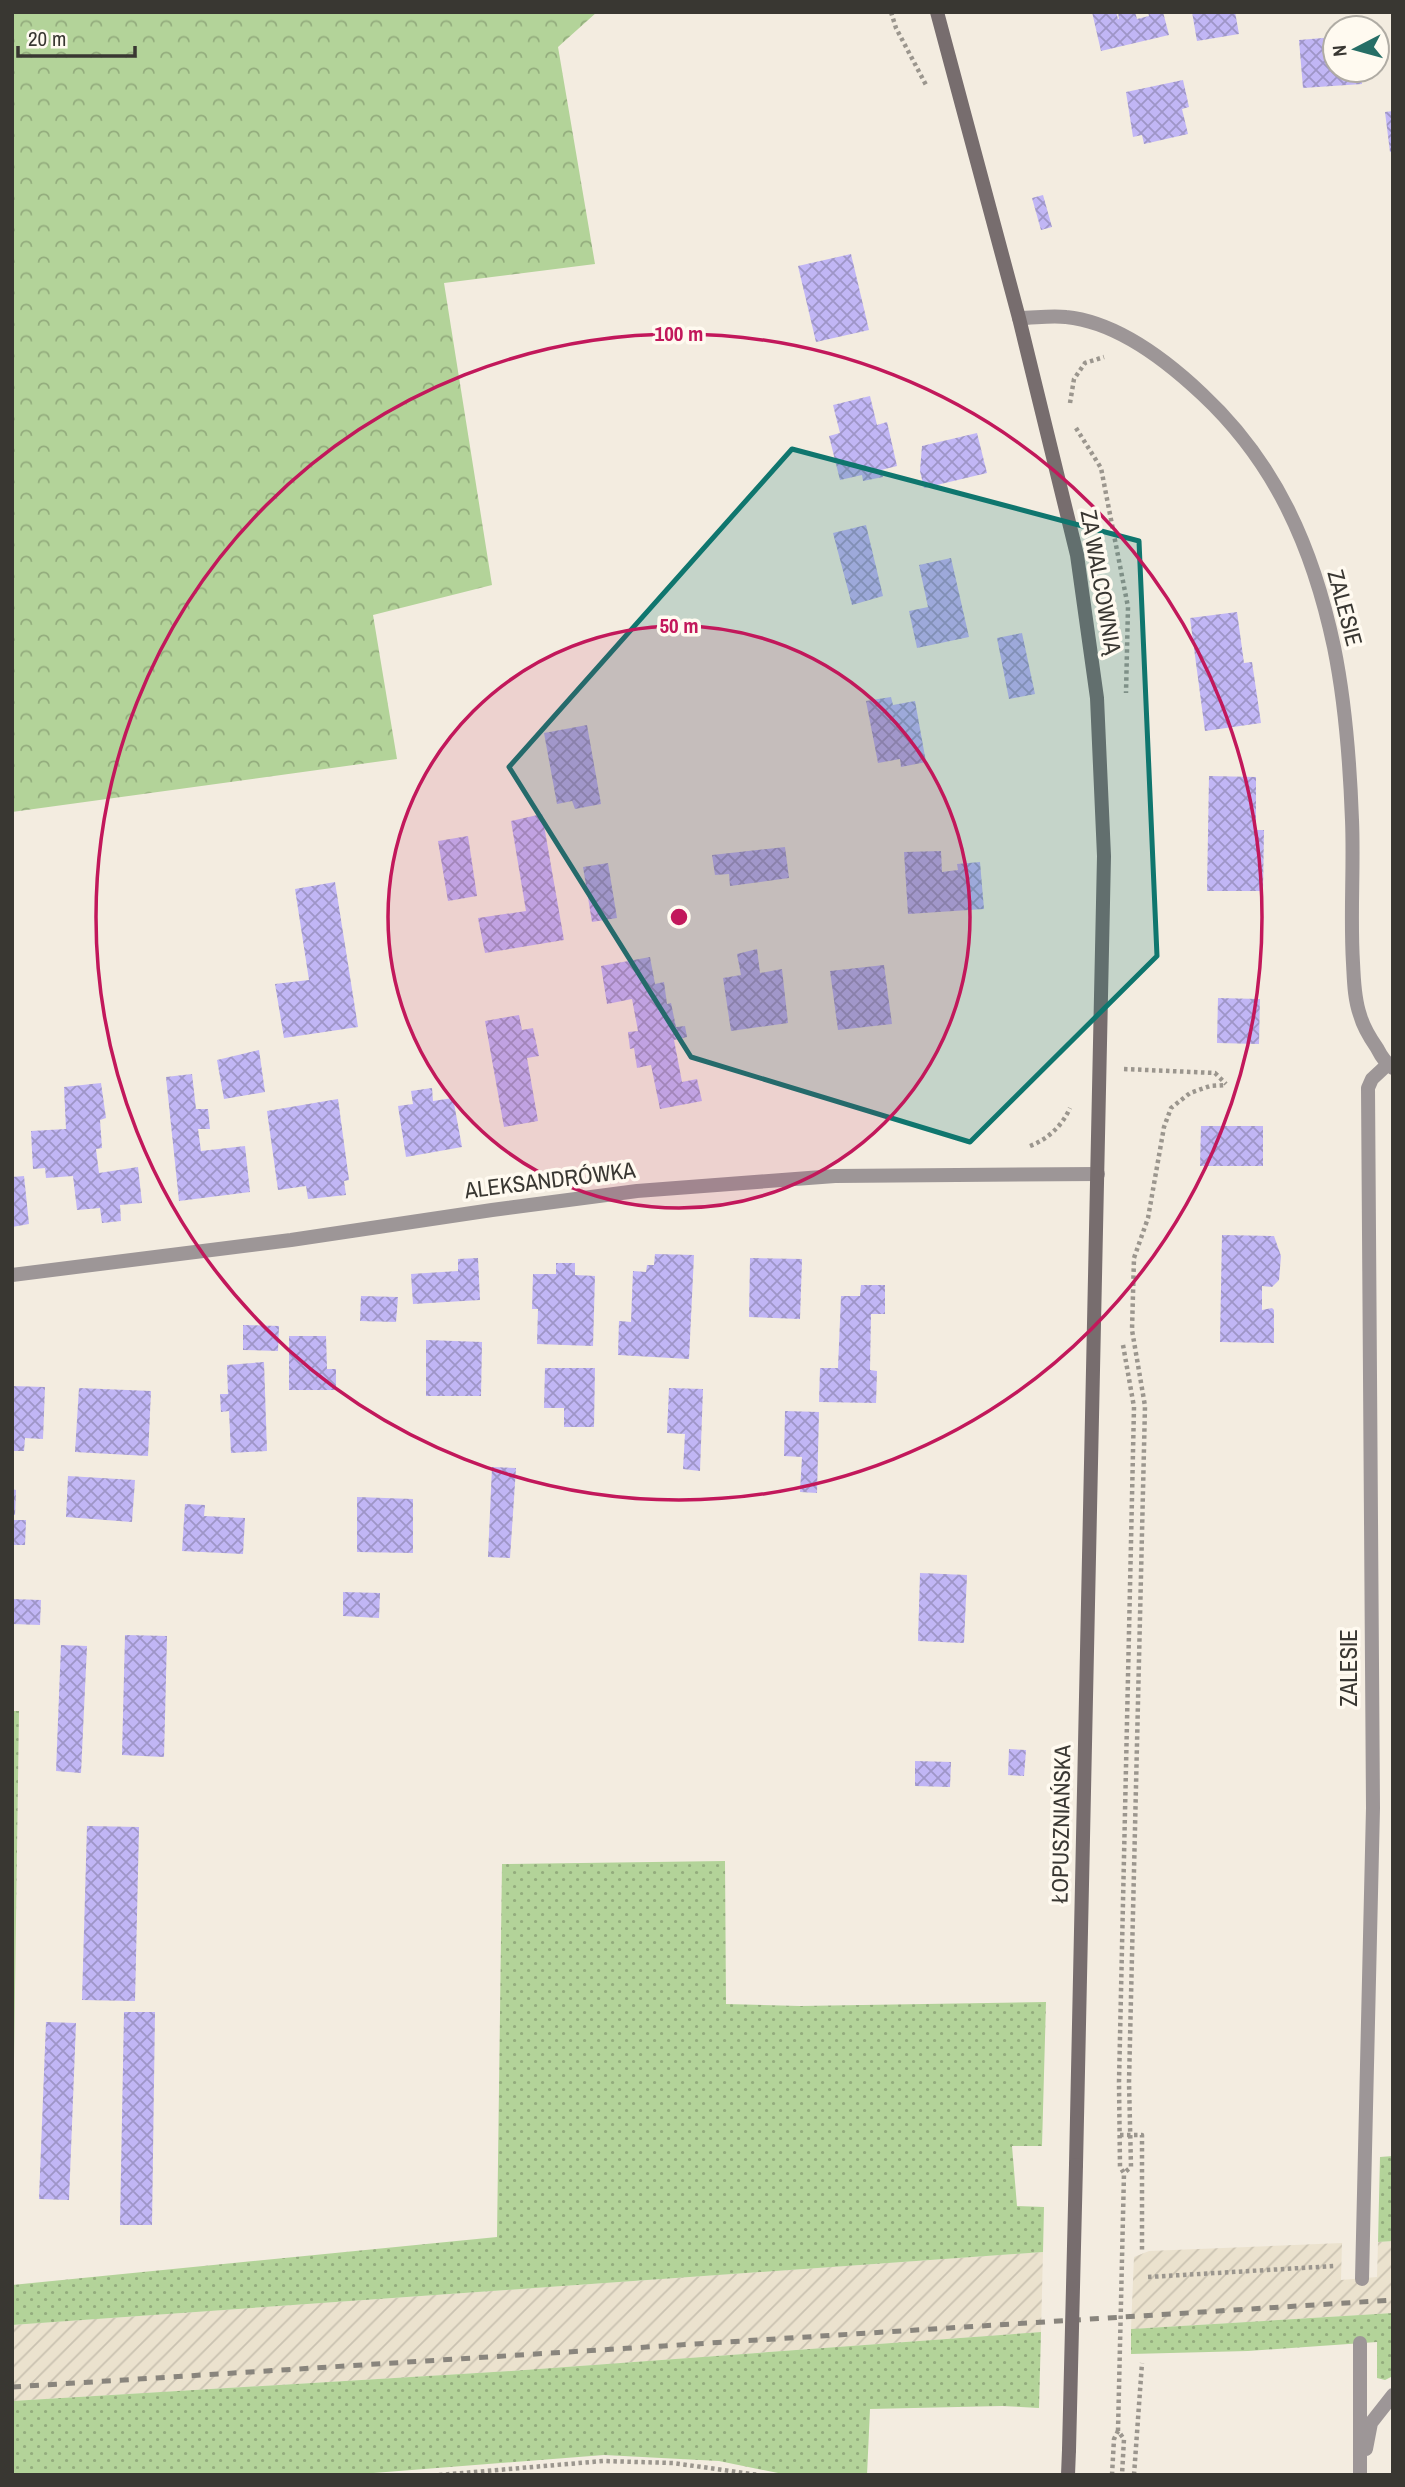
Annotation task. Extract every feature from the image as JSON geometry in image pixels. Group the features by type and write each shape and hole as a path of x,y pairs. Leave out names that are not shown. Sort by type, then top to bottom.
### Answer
{"main road":[{"name":"ZA WALCOWNIĄ","path":"937,12 1077,555 1097,698 1104,856 1098,1174"},
{"name":"ŁOPUSZNIAŃSKA","path":"1068,2475 1098,1174"}],"street":[{"name":"ZALESIE","path":"1018,318 1066,317 1102,325 1142,346 1185,378 1226,417 1252,447 1274,480 1295,524 1312,569 1334,647 1349,772 1355,995 1360,1016 1390,1066 1372,1079 1368,1088 1373,1808 1362,2278"},
{"name":"ALEKSANDRÓWKA","path":"12,1275 291,1240 638,1191 835,1176 1098,1174"},
{"path":"1360,2343 1361,2475"},
{"path":"1361,2475 1371,2423 1393,2395"}],"path":[{"path":"891,12 896,28 930,92"},
{"path":"1124,2173 1131,2167 1129,2082 1145,1406 1132,1330 1134,1258 1148,1218 1164,1127 1171,1108 1190,1093 1210,1086 1226,1085 1215,1073 1133,1069 1128,1069 1127,1083"},
{"path":"1022,1174 1029,1146 1042,1141 1060,1125 1071,1105"},
{"path":"1118,2431 1124,2439 1120,2475 1112,2475 1114,2439 1118,2431 1124,2173 1120,2166 1119,2055 1134,1407 1122,1339"},
{"path":"1119,2135 1142,2135 1142,2250"},
{"path":"1147,2277 1298,2270 1362,2261"},
{"path":"1134,2475 1142,2363"},
{"path":"439,2475 603,2461 673,2463 759,2475"}],"highlighted area":[{"path":"792,449 1139,541 1157,956 970,1142 691,1057 509,767"}],"shaded area":[{"path":"1393,2241 1393,2313 1131,2329 1134,2257 1149,2251 1342,2243 1341,2280 1377,2277 1378,2242"},
{"path":"1043,2252 1041,2332 511,2371 12,2401 12,2325"}],"green space":[{"path":"12,12 597,12 558,47 595,264 444,283 492,585 373,615 397,759 12,812"},
{"path":"12,1711 19,1711 12,2198"},
{"path":"725,1861 726,2004 800,2006 1046,2002 1042,2146 1012,2146 1017,2206 1044,2207 1043,2252 12,2325 12,2285 497,2237 502,1864"},
{"path":"1393,2156 1393,2241 1378,2242 1380,2157"},
{"path":"1393,2313 1393,2376 1385,2380 1377,2378 1377,2342 1248,2351 1131,2354 1131,2329"},
{"path":"1041,2332 1039,2408 1002,2406 870,2409 867,2475 788,2475 719,2461 604,2455 348,2475 12,2475 12,2401 511,2371"}],"building":[{"path":"1092,12 1116,12 1119,19 1118,12 1135,12 1137,19 1149,16 1148,12 1163,12 1169,35 1101,51"},
{"path":"1192,12 1235,12 1239,34 1197,41"},
{"path":"1321,38 1321,84 1362,84 1303,88 1299,40"},
{"path":"1183,80 1189,107 1182,109 1188,134 1144,144 1142,135 1133,137 1126,92"},
{"path":"1393,111 1393,151 1390,152 1385,112"},
{"path":"1043,195 1052,227 1041,230 1032,198"},
{"path":"851,254 869,330 816,342 798,266"},
{"path":"870,396 877,425 887,422 897,466 881,470 883,477 863,481 862,475 840,480 829,436 840,433 833,405"},
{"path":"977,433 987,473 924,488 920,471 922,446"},
{"path":"866,525 883,596 852,605 833,533"},
{"path":"951,558 969,637 917,648 909,611 928,607 919,565"},
{"path":"1237,612 1244,663 1252,662 1261,723 1205,731 1190,618"},
{"path":"1022,633 1035,694 1009,699 997,638"},
{"path":"891,697 893,705 915,701 926,762 901,767 900,759 878,763 866,701"},
{"path":"587,725 601,804 575,809 572,801 557,804 544,733"},
{"path":"1209,776 1256,777 1256,830 1264,830 1263,891 1207,891"},
{"path":"542,814 564,940 485,953 478,918 526,911 511,821"},
{"path":"468,836 477,896 448,901 438,841"},
{"path":"785,847 789,878 730,886 729,874 715,875 712,855"},
{"path":"941,851 942,872 958,870 957,864 980,862 984,909 908,914 904,852"},
{"path":"608,863 617,918 592,922 583,867"},
{"path":"335,882 358,1027 284,1038 275,984 309,980 295,889"},
{"path":"757,949 760,973 782,969 788,1023 731,1031 723,978 741,975 737,954"},
{"path":"650,957 655,984 664,982 667,1004 671,1003 676,1027 685,1026 687,1037 674,1040 682,1082 697,1079 702,1101 660,1109 651,1065 637,1068 634,1048 630,1049 628,1032 638,1031 632,999 607,1004 601,966"},
{"path":"884,965 892,1024 838,1030 830,971"},
{"path":"1218,998 1260,999 1259,1044 1217,1043"},
{"path":"519,1015 522,1030 533,1028 539,1056 527,1058 538,1121 504,1127 485,1021"},
{"path":"259,1050 265,1092 224,1099 217,1060"},
{"path":"192,1074 196,1109 208,1109 210,1129 198,1129 201,1151 245,1146 250,1192 179,1201 166,1077"},
{"path":"101,1083 106,1118 100,1120 102,1148 96,1149 99,1173 138,1167 142,1203 120,1205 121,1221 102,1223 100,1208 77,1210 73,1176 46,1178 45,1168 33,1169 31,1131 66,1129 64,1087"},
{"path":"432,1088 433,1101 453,1098 462,1147 406,1157 398,1106 413,1104 411,1091"},
{"path":"338,1099 349,1180 344,1181 346,1195 308,1199 306,1186 278,1190 267,1111"},
{"path":"1201,1126 1263,1126 1263,1166 1200,1166"},
{"path":"24,1176 29,1224 12,1227 12,1177"},
{"path":"1222,1235 1274,1236 1281,1256 1279,1280 1272,1287 1262,1286 1262,1310 1274,1310 1274,1343 1220,1342"},
{"path":"655,1254 694,1255 689,1359 618,1355 619,1321 631,1322 633,1271 646,1272 647,1265 654,1265"},
{"path":"478,1258 480,1300 413,1304 411,1274 458,1271 458,1259"},
{"path":"750,1258 802,1259 800,1319 749,1317"},
{"path":"556,1263 575,1263 575,1275 595,1276 593,1346 537,1344 538,1309 532,1309 533,1274 556,1274"},
{"path":"861,1285 885,1285 885,1314 871,1314 870,1370 877,1371 876,1403 819,1402 820,1368 838,1368 841,1296 860,1296"},
{"path":"361,1296 398,1297 396,1322 360,1321"},
{"path":"243,1325 279,1326 278,1351 243,1350"},
{"path":"289,1336 326,1336 327,1369 336,1369 336,1390 289,1390"},
{"path":"426,1340 482,1342 481,1396 426,1396"},
{"path":"264,1362 267,1451 231,1453 229,1411 221,1412 220,1394 228,1394 227,1365"},
{"path":"545,1368 595,1368 594,1427 564,1427 564,1408 544,1408"},
{"path":"12,1386 45,1387 43,1439 25,1438 24,1451 12,1451"},
{"path":"79,1388 151,1391 148,1456 75,1452"},
{"path":"669,1388 703,1389 700,1471 683,1469 685,1434 667,1433"},
{"path":"785,1411 819,1412 817,1493 800,1492 802,1457 784,1456"},
{"path":"492,1467 516,1468 510,1558 488,1557"},
{"path":"68,1476 135,1480 132,1522 66,1517"},
{"path":"12,1489 16,1490 15,1515 12,1515"},
{"path":"357,1497 413,1499 413,1553 357,1552"},
{"path":"185,1504 205,1505 204,1516 245,1518 243,1554 182,1551"},
{"path":"12,1520 26,1520 25,1545 12,1545"},
{"path":"920,1573 967,1575 964,1643 918,1641"},
{"path":"343,1592 380,1593 379,1618 343,1616"},
{"path":"12,1599 41,1600 40,1625 12,1624"},
{"path":"125,1635 167,1636 164,1757 122,1755"},
{"path":"61,1645 87,1646 81,1773 56,1771"},
{"path":"1009,1749 1026,1750 1024,1776 1008,1775"},
{"path":"915,1761 951,1762 950,1787 915,1786"},
{"path":"87,1826 139,1827 135,2001 82,2000"},
{"path":"124,2012 155,2012 152,2225 120,2225"},
{"path":"46,2022 76,2023 69,2200 39,2199"}],"railway":[{"path":"12,2387 1393,2300"}]}
